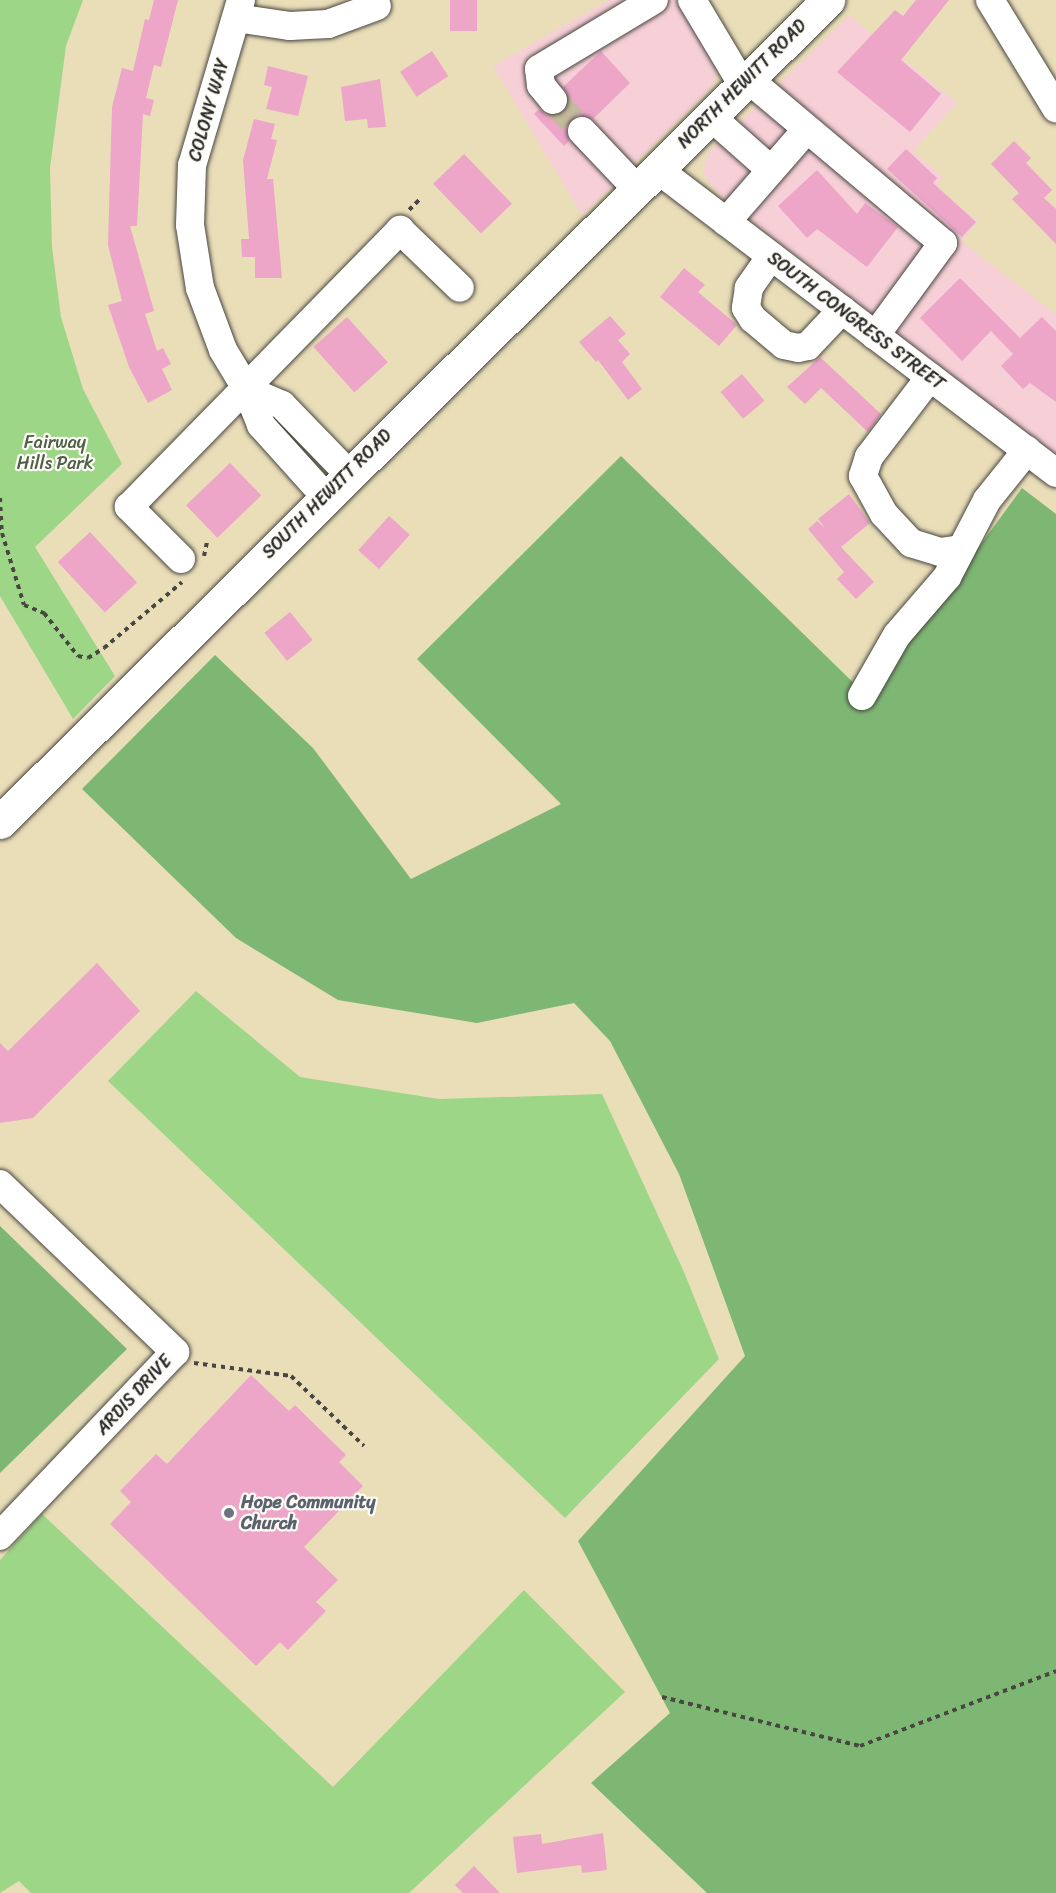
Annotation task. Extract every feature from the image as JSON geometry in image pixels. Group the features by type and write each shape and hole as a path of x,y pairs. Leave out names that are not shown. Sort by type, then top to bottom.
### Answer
{"main road":[{"name":"NORTH HEWITT ROAD","path":"647,179 828,0"},
{"name":"SOUTH HEWITT ROAD","path":"0,822 348,473 647,179"}],"street":[{"path":"553,100 541,85 539,69 654,0"},
{"path":"692,0 745,82 807,129 943,243 875,336"},
{"path":"990,0 1056,108"},
{"path":"239,9 290,26 328,24 376,6"},
{"name":"COLONY WAY","path":"239,9 192,165 189,225 200,288 223,350 247,390 261,425 325,496"},
{"path":"710,116 771,170"},
{"path":"726,222 807,129"},
{"name":"SOUTH CONGRESS STREET","path":"582,131 647,179 726,222 1055,471"},
{"path":"190,566 129,507 229,403 247,390 400,230 460,288"},
{"path":"771,256 745,298 753,319 777,339 798,348 808,346 842,310"},
{"path":"930,377 869,458 863,476 884,514 912,543 940,552 961,549"},
{"path":"247,390 282,405 348,473"},
{"path":"862,696 897,635 947,577 987,500 1027,450"},
{"name":"ARDIS DRIVE","path":"0,1184 182,1357 0,1536"}],"path":[{"path":"0,498 4,542 24,605 44,613 78,656 88,658 157,607 207,542"},
{"path":"182,1357 291,1376 364,1446"},
{"path":"662,1697 860,1746 1056,1671"}],"shaded area":[{"path":"609,0 682,0 716,64 717,76 709,90 582,215 493,66"},
{"path":"849,15 957,103 913,151 943,177 936,186 978,222 961,241 1056,314 1056,459 722,198 703,174 708,153"}],"green space":[{"name":"Fairway Hills Park","path":"0,0 83,0 66,46 50,168 52,247 61,317 83,389 122,464 35,547 115,676 73,719 0,596"},
{"path":"621,456 869,698 1022,488 1056,514 1056,1893 707,1893 591,1783 670,1713 578,1541 745,1356 679,1174 610,1041 574,1003 477,1023 338,1000 236,938 82,789 215,655 313,748 411,879 561,804 417,659"},
{"path":"196,991 300,1077 439,1099 602,1094 684,1272 719,1359 565,1518 108,1081"},
{"path":"0,1226 127,1349 0,1473"},
{"path":"42,1514 333,1787 524,1590 625,1692 409,1893 31,1893 19,1881 0,1893 0,1560"}],"building":[{"path":"154,0 178,0 161,67 154,65 146,98 154,100 150,116 143,114 137,226 130,226 154,311 145,314 157,351 163,348 171,364 162,369 172,390 148,403 129,367 108,305 122,301 108,245 112,107 122,68 133,71 145,19 149,20"},
{"path":"450,0 477,0 477,31 450,31"},
{"path":"916,0 949,0 901,60 941,94 910,132 837,72 895,10 903,16"},
{"path":"432,51 448,76 416,97 400,72"},
{"path":"601,51 630,83 593,119 579,115 570,119 566,127 569,141 564,146 534,114 539,109 548,116 564,112 569,98 563,87"},
{"path":"268,66 308,76 298,116 266,109 272,87 264,85"},
{"path":"380,79 386,127 368,128 367,119 345,121 341,87"},
{"path":"254,119 275,124 271,139 277,140 267,179 273,179 282,278 255,278 255,257 242,257 241,239 249,239 243,160"},
{"path":"1014,141 1031,158 1026,163 1052,190 1044,198 1056,209 1056,244 1012,199 1019,193 991,164"},
{"path":"906,149 937,178 933,183 976,222 962,237 887,169"},
{"path":"464,154 512,204 481,234 433,184"},
{"path":"817,170 857,214 865,203 898,227 867,267 817,229 807,238 778,206"},
{"path":"684,268 705,285 698,292 737,325 719,346 660,297"},
{"path":"960,278 1020,338 1042,317 1056,331 1056,402 1030,383 1023,389 1001,366 1013,354 991,331 962,361 920,318"},
{"path":"610,316 626,334 618,340 630,354 622,362 642,389 628,400 598,360 596,362 579,342"},
{"path":"347,317 388,362 354,392 314,347"},
{"path":"820,357 881,414 868,432 821,388 805,404 787,387"},
{"path":"742,374 764,401 743,419 721,392"},
{"path":"230,463 261,495 217,538 186,505"},
{"path":"849,494 870,523 841,547 874,582 856,599 837,579 844,572 808,529 817,521 825,528 818,519"},
{"path":"389,516 410,535 379,569 358,550"},
{"path":"90,532 137,582 105,612 58,562"},
{"path":"290,612 313,640 287,661 264,633"},
{"path":"97,963 140,1011 33,1118 0,1123 0,1043 8,1051"},
{"name":"Hope Community Church","path":"251,1375 289,1411 295,1405 346,1455 339,1462 363,1486 304,1547 338,1580 316,1602 326,1611 288,1650 280,1642 256,1666 110,1524 131,1502 120,1491 156,1454 167,1464"},
{"path":"603,1833 607,1870 582,1873 581,1865 517,1873 513,1837 541,1834 542,1844"},
{"path":"474,1866 500,1893 463,1893 455,1885"}],"tunnel":[{"path":"553,100 582,131"}],"place":[{"name":"Hope Community Church","path":"229,1513"}]}
